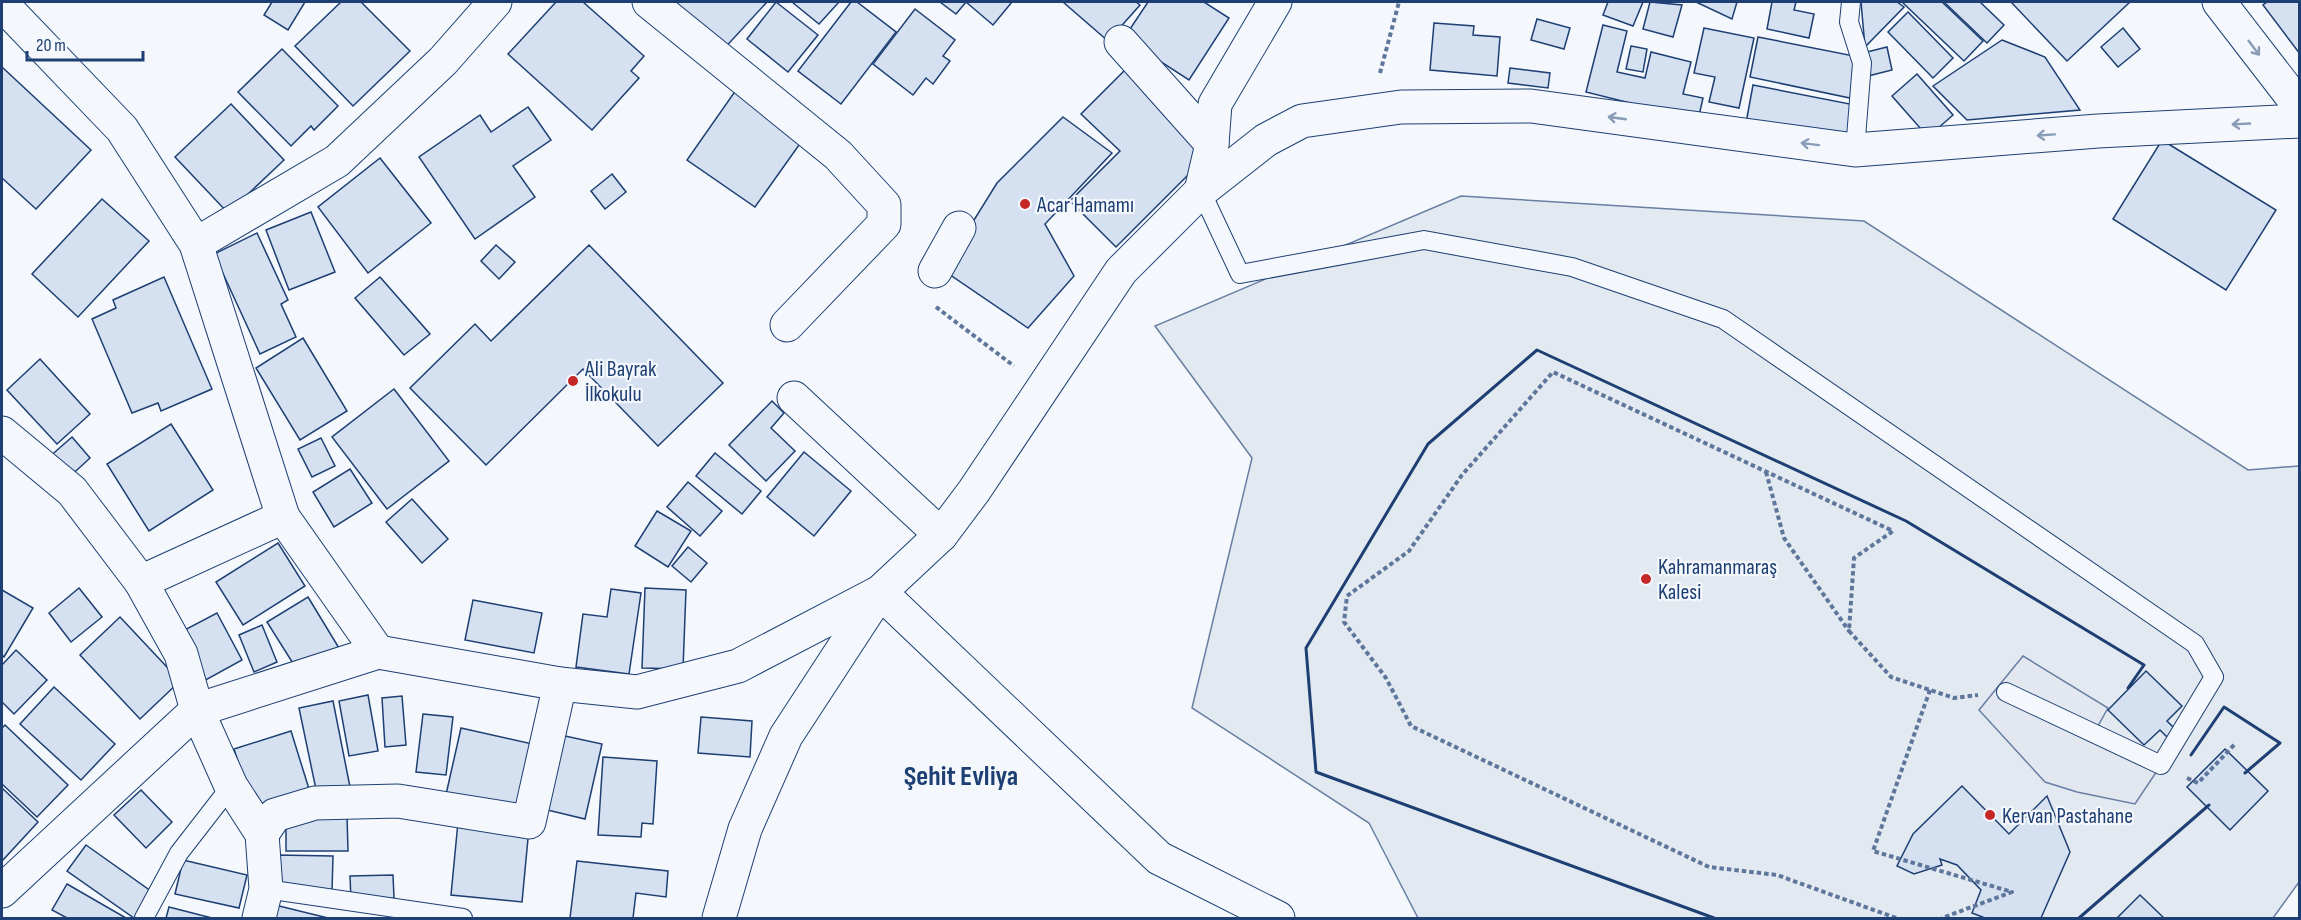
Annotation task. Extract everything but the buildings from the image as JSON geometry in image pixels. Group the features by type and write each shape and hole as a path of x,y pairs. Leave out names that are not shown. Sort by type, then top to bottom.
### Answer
{"street":[{"path":"196,244 337,161 443,61 495,2"},
{"path":"649,2 838,155 884,205 884,224 787,325"},
{"path":"1201,191 1212,144 1215,104 1275,2"},
{"path":"2219,2 2300,107"},
{"path":"2,4 122,129 196,244 283,517 378,652"},
{"path":"1121,42 1212,144"},
{"path":"719,918 745,830 786,736 880,591 941,535 1121,271 1201,191 1266,140 1302,121 1401,107 1531,106 1855,150 2098,131 2300,121"},
{"path":"935,271 959,228"},
{"path":"794,398 941,535"},
{"path":"2,433 72,490 141,582 181,654 197,710 231,786 262,834 263,904"},
{"path":"141,582 283,517"},
{"path":"2,891 197,710 378,652 560,684 637,692 738,666 880,591"},
{"path":"880,591 1160,858 1278,918"},
{"path":"262,834 275,815 315,803 398,801 529,822 560,684"}],"lane":[{"path":"1851,2 1849,22 1862,63 1855,150"},
{"path":"1201,191 1240,274 1424,240 1572,267 1723,319 2195,644 2214,677 2161,765 2006,692"},
{"path":"144,918 179,853 231,786"},
{"path":"263,904 463,918"}],"path":[{"path":"1370,113 1399,2"},
{"path":"935,271 919,294 1043,388"},
{"path":"1849,632 1854,558 1893,531 1553,372 1462,476 1409,551 1347,596 1344,622 1386,678 1411,726 1709,867 1777,875 1896,918"},
{"path":"1766,471 1784,538 1849,632 1891,677 1954,698 2006,692"},
{"path":"1930,690 1873,851 2012,892 1942,918"},
{"path":"2161,765 2198,783 2235,744"}],"shaded area":[{"path":"1461,196 1864,221 2248,470 2299,466 2299,882 2273,918 1418,918 1369,823 1192,708 1252,458 1155,326"},
{"path":"2023,656 2108,708 2094,733 2161,765 2135,804 2077,792 2045,782 1979,710"}],"wall":[{"path":"1714,918 1316,772 1306,648 1428,444 1537,350 1906,521 2144,665 2128,688"},
{"path":"2191,755 2224,707 2280,743 2245,773"},
{"path":"2079,918 2209,805"}],"place":[{"name":"Acar Hamamı","path":"1025,204"},
{"name":"Ali Bayrak İlkokulu","path":"573,381"},
{"name":"Kahramanmaraş Kalesi","path":"1646,579"},
{"name":"Kervan Pastahane","path":"1990,815"}],"district":[{"name":"Şehit Evliya","path":"961,775"}]}
